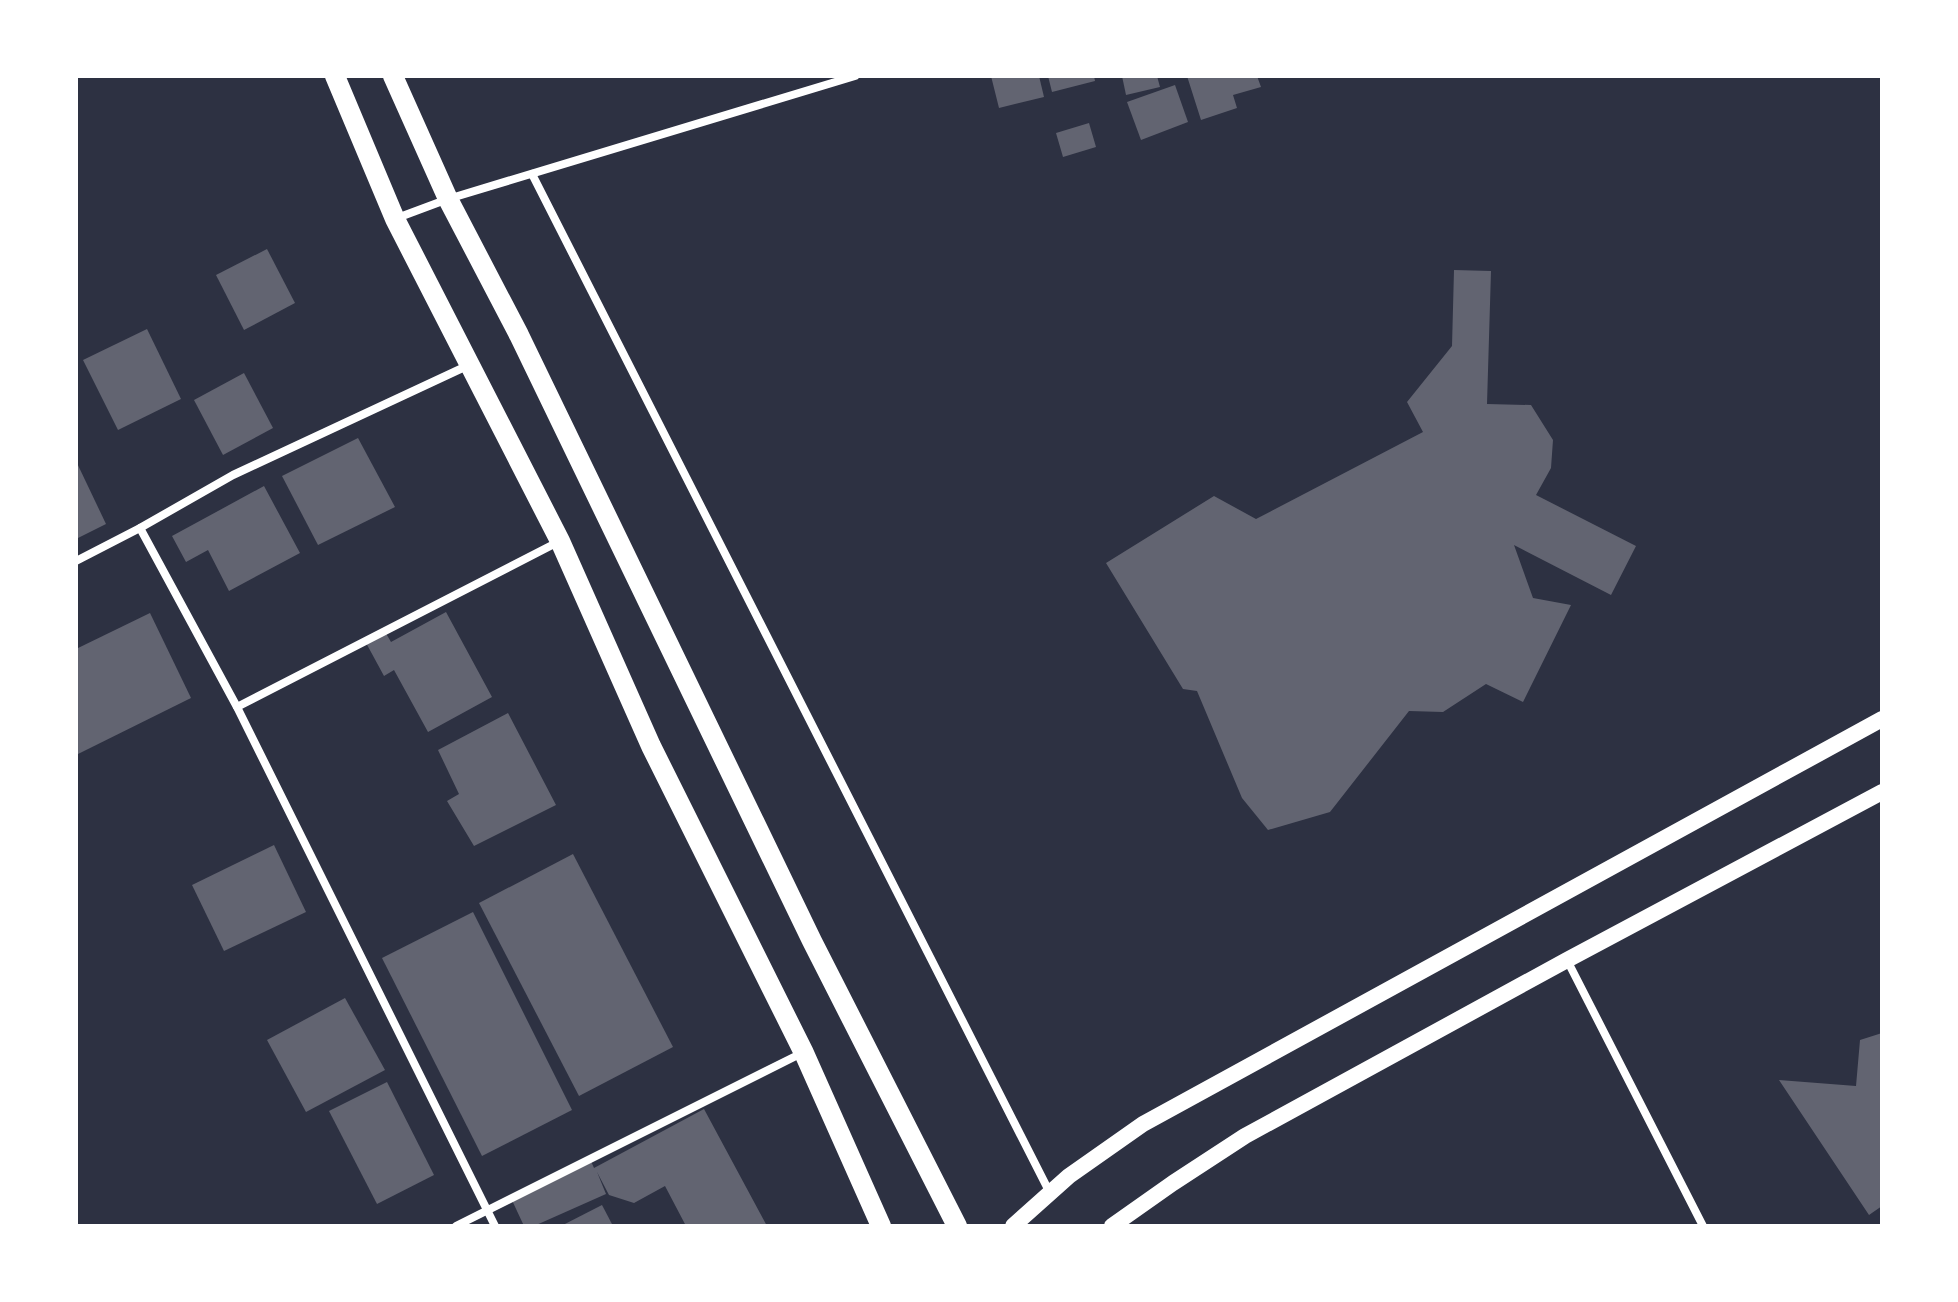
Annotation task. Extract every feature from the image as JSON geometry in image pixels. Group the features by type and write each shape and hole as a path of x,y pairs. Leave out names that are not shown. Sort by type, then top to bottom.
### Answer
{"main road":[{"path":"335,76 395,219 560,541 651,746 804,1053 881,1226"},
{"path":"393,76 448,199 519,335 812,941 957,1226"},
{"path":"1013,1226 1069,1176 1143,1124 1882,719"},
{"path":"1112,1226 1245,1136 1882,792"}],"street":[{"path":"395,219 448,199 855,76"},
{"path":"532,174 1050,1193"},
{"path":"76,561 233,475 470,364"},
{"path":"140,528 237,707 495,1226"},
{"path":"237,707 560,541"},
{"path":"1567,960 1703,1226"},
{"path":"456,1226 804,1053"}],"building":[{"path":"991,76 1039,76 1044,97 999,108"},
{"path":"1048,76 1094,76 1095,81 1052,92"},
{"path":"1122,76 1157,76 1160,87 1126,95"},
{"path":"1187,76 1257,76 1261,87 1233,95 1237,108 1201,120"},
{"path":"1175,85 1188,122 1141,140 1127,102"},
{"path":"1089,123 1096,147 1063,157 1056,133"},
{"path":"267,249 295,303 244,330 216,275"},
{"path":"1454,270 1491,271 1487,404 1531,405 1553,440 1551,468 1536,495 1636,546 1611,595 1514,545 1533,598 1571,605 1523,702 1486,684 1443,712 1409,711 1330,812 1268,830 1242,798 1197,691 1183,689 1106,563 1214,496 1256,519 1423,432 1407,402 1452,346"},
{"path":"147,329 181,399 118,430 83,360"},
{"path":"244,373 273,428 223,455 194,400"},
{"path":"358,438 395,507 318,545 282,476"},
{"path":"76,461 106,524 76,539"},
{"path":"264,486 300,553 229,591 208,550 186,562 172,536"},
{"path":"446,612 492,697 428,732 394,670 384,676 365,641 384,630 391,642"},
{"path":"150,613 191,698 76,755 76,649"},
{"path":"508,713 556,805 474,846 447,801 459,794 438,750"},
{"path":"274,845 306,912 224,951 192,885"},
{"path":"573,854 673,1047 579,1096 479,903"},
{"path":"473,912 572,1110 482,1156 382,958"},
{"path":"345,998 385,1070 306,1112 267,1040"},
{"path":"1882,1033 1882,1206 1869,1215 1779,1080 1856,1086 1860,1040"},
{"path":"387,1082 434,1175 377,1204 329,1111"},
{"path":"704,1109 767,1226 686,1226 665,1186 634,1203 609,1195 597,1172 606,1194 534,1226 524,1226 510,1196 590,1159 594,1168"},
{"path":"602,1205 613,1226 561,1226"}]}
